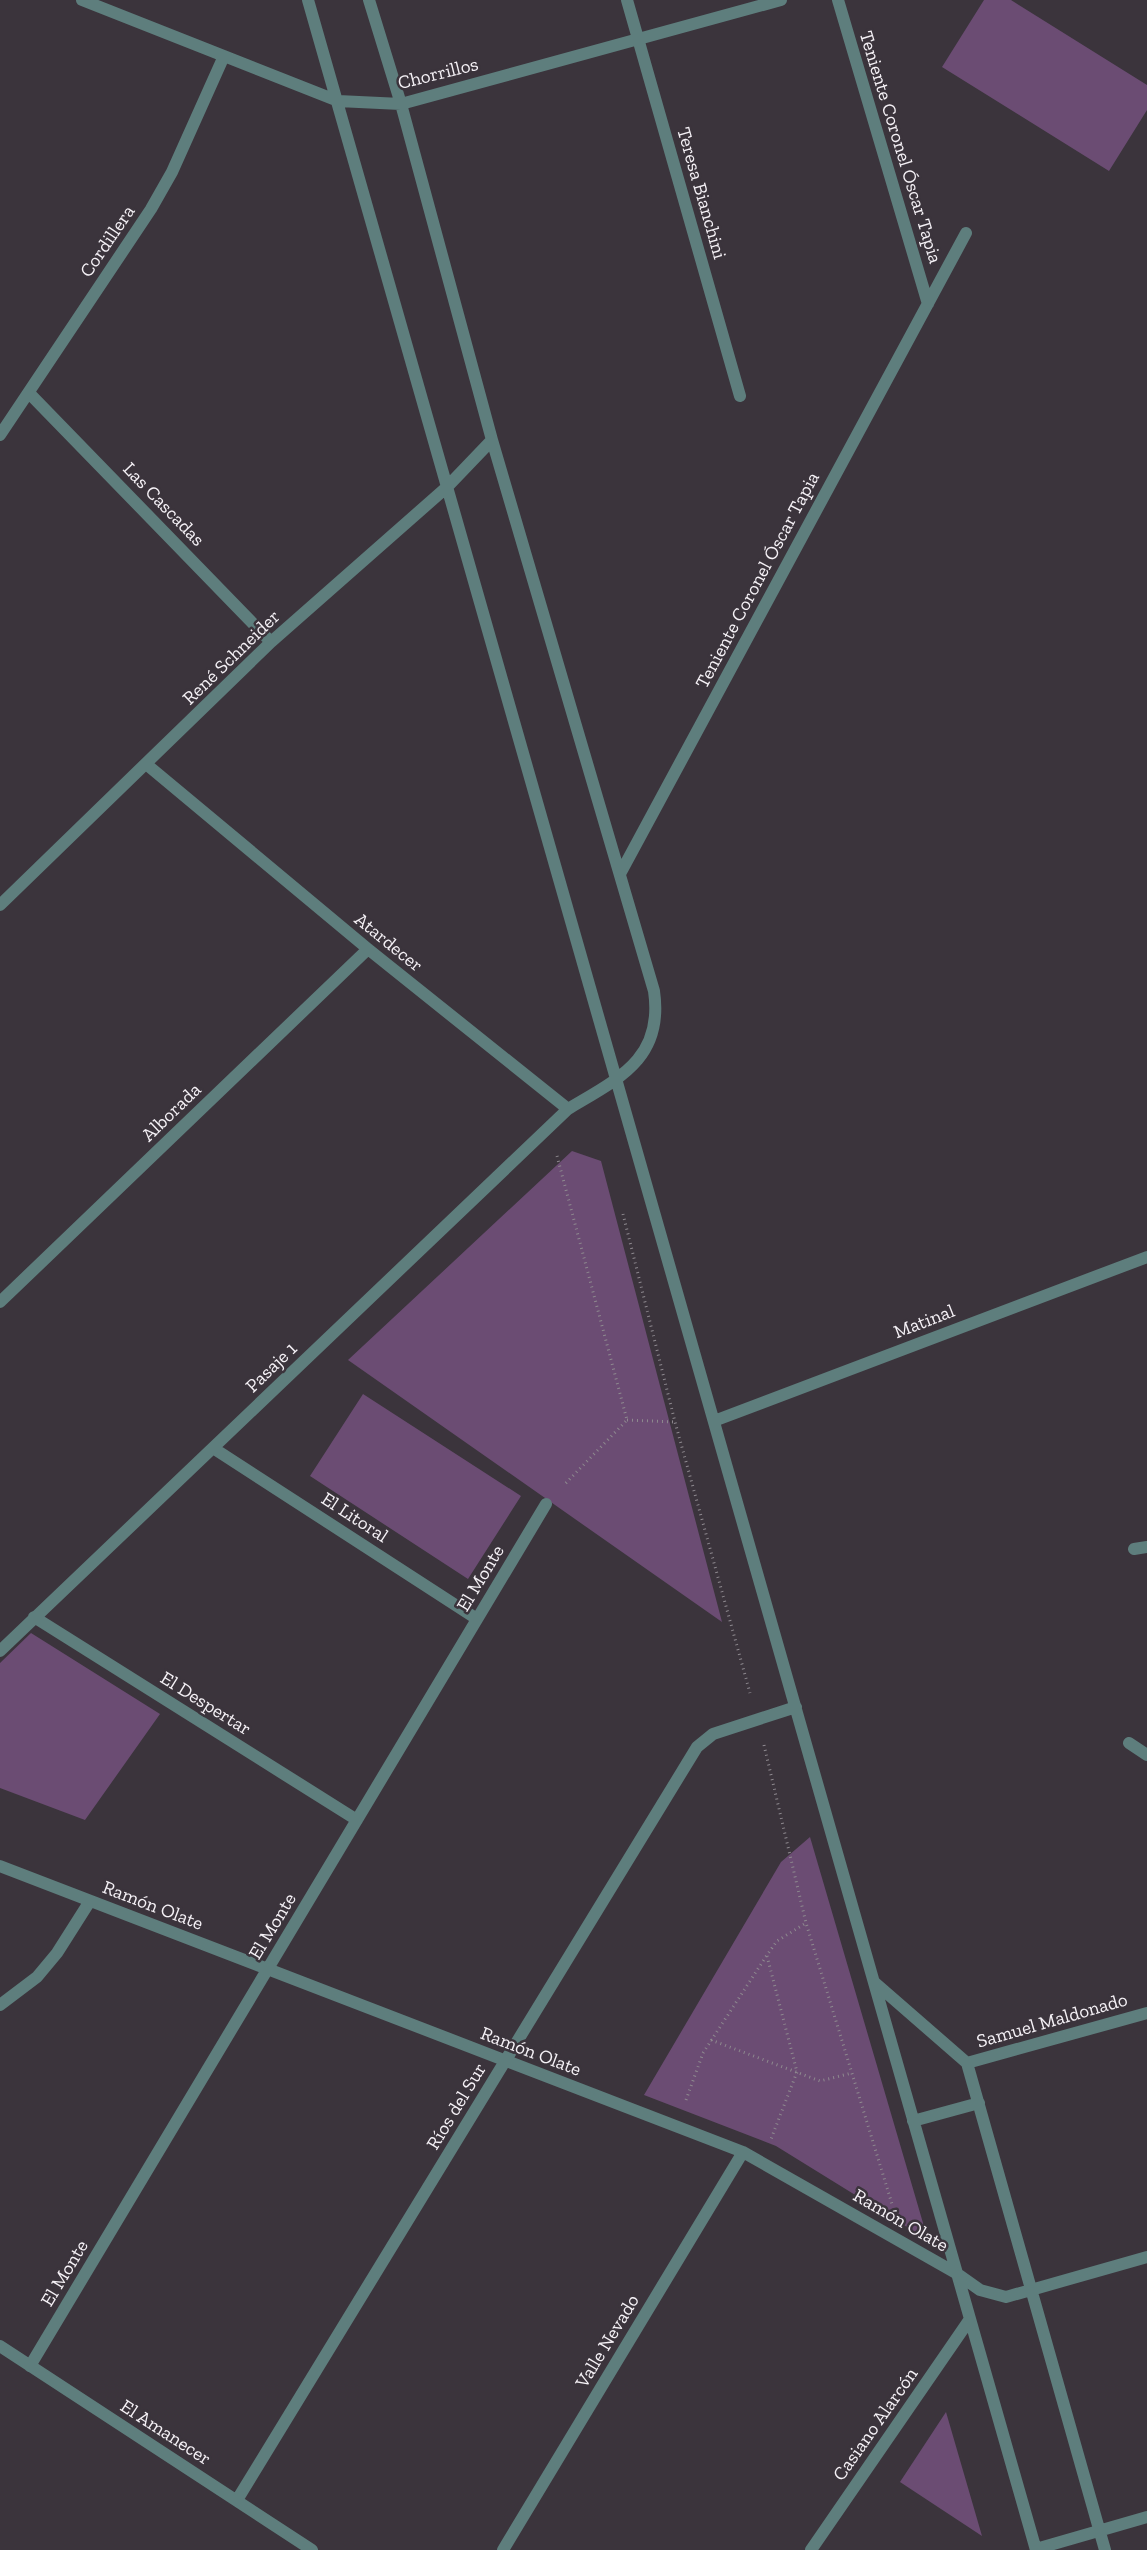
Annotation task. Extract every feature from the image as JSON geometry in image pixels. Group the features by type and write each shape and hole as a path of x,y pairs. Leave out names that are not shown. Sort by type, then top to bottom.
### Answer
{"street":[{"name":"Chorrillos","path":"82,0 338,101 401,104 781,0"},
{"path":"308,0 1036,2549 1147,2517"},
{"path":"369,0 401,104 492,440 654,991 656,1007 650,1042 630,1070 568,1109"},
{"name":"Teresa Bianchini","path":"627,0 740,396"},
{"name":"Teniente Coronel Óscar Tapia","path":"838,0 928,304"},
{"name":"Cordillera","path":"0,435 151,209 172,172 224,56"},
{"name":"Teniente Coronel Óscar Tapia","path":"620,874 966,233"},
{"name":"Las Cascadas","path":"29,393 272,642"},
{"name":"René Schneider","path":"0,905 272,642 447,487 492,440"},
{"name":"Atardecer","path":"146,764 368,949 568,1109"},
{"name":"Alborada","path":"0,1302 368,949"},
{"name":"Pasaje 1","path":"0,1651 568,1109"},
{"name":"Matinal","path":"714,1421 1147,1257"},
{"name":"El Litoral","path":"213,1448 478,1619"},
{"name":"El Monte","path":"30,2366 546,1504"},
{"name":"El Despertar","path":"34,1618 357,1820"},
{"name":"Ríos del Sur","path":"237,2500 697,1747 713,1734 757,1718 796,1707"},
{"path":"1129,1743 1147,1755"},
{"name":"Ramón Olate","path":"0,1866 743,2152 956,2273 980,2290 1006,2297 1147,2257"},
{"path":"0,2005 37,1977 56,1953 90,1901"},
{"path":"874,1982 968,2063 1105,2550"},
{"name":"Samuel Maldonado","path":"968,2063 1147,2012"},
{"path":"913,2121 979,2103"},
{"name":"Valle Nevado","path":"503,2550 743,2152"},
{"name":"Casiano Alarcón","path":"811,2550 970,2319"},
{"name":"El Amanecer","path":"0,2346 312,2550"}],"path":[{"path":"550,1127 628,1420"},
{"path":"622,1210 675,1422 757,1718 806,1923 904,2243"},
{"path":"546,1504 628,1420 675,1422"},
{"path":"677,2127 703,2053 711,2040 777,1941 806,1923"},
{"path":"762,2163 796,2072 767,1955"},
{"path":"711,2040 820,2081 852,2073"}],"shaded area":[{"path":"984,0 1011,0 1147,85 1147,110 1109,171 942,67"},
{"path":"572,1151 601,1161 722,1622 348,1360"},
{"path":"363,1394 521,1496 468,1579 310,1476"},
{"path":"31,1633 160,1714 85,1820 0,1788 0,1663"},
{"path":"810,1837 928,2240 776,2146 644,2095 781,1862"},
{"path":"946,2412 982,2536 900,2482"}]}
